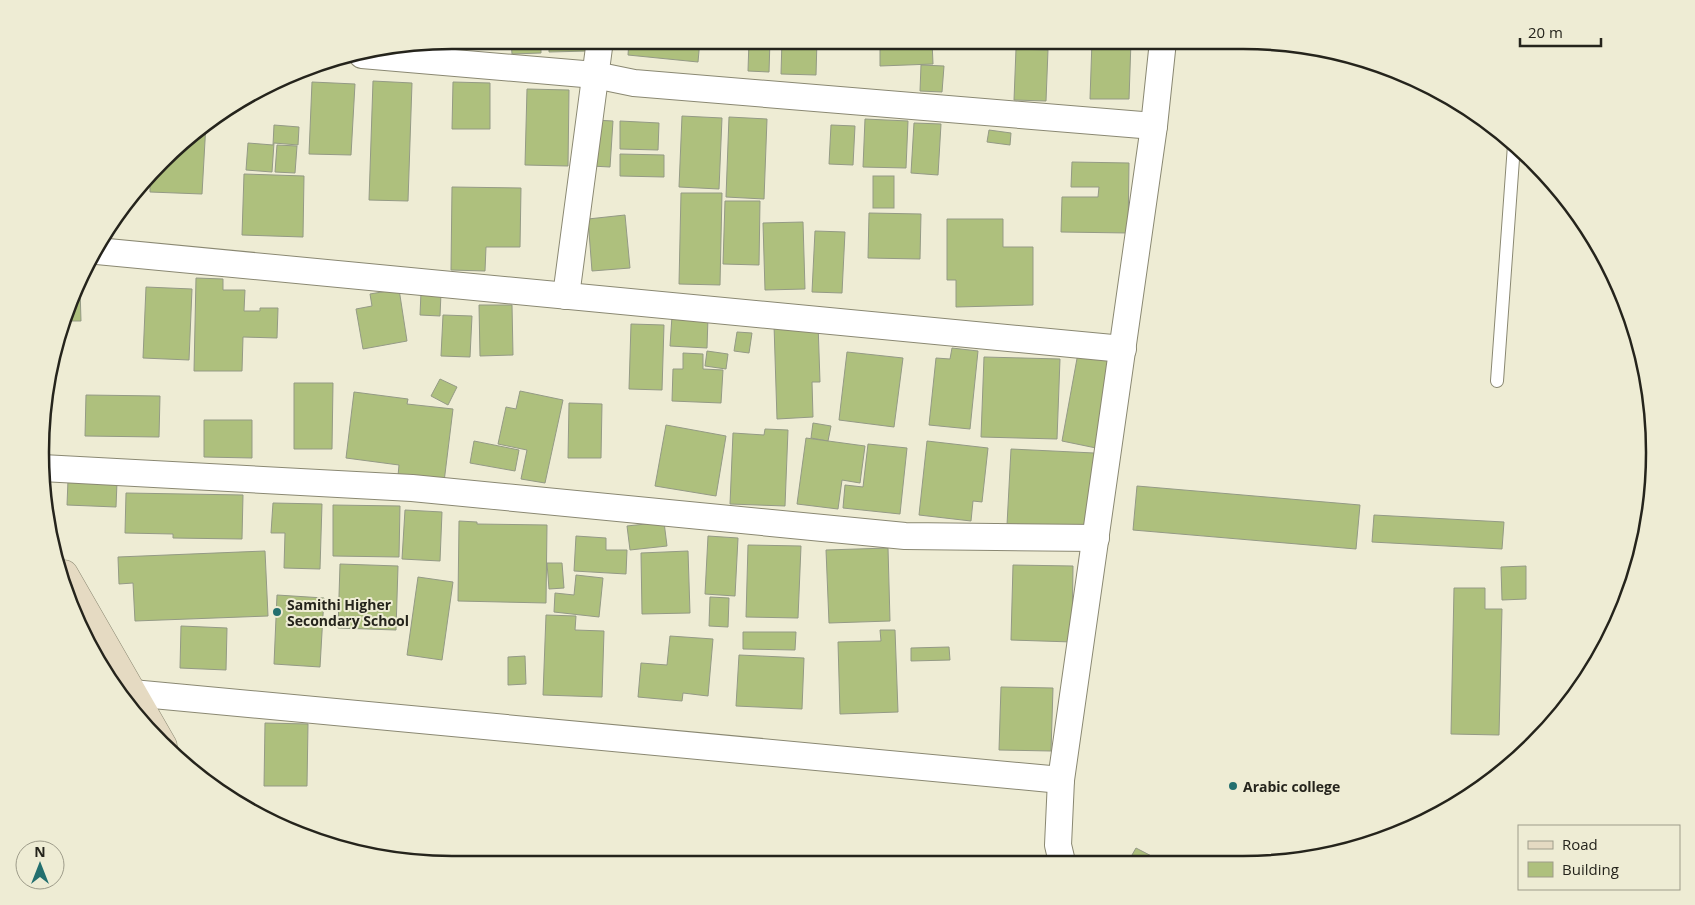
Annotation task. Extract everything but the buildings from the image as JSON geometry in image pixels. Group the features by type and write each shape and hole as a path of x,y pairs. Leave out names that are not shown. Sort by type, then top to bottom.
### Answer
{"main road":[{"path":"72,589 144,713"}],"street":[{"path":"566,296 599,49"},
{"path":"1061,856 1058,844 1061,780 1154,126 1162,49"},
{"path":"377,56 595,75 634,83 1154,126"},
{"path":"103,252 1123,349"},
{"path":"50,468 412,488 905,536 1096,538"},
{"path":"132,693 1061,780"}],"lane":[{"path":"1497,381 1513,153"}],"place":[{"name":"Samithi Higher Secondary School","path":"277,612"},
{"name":"Arabic college","path":"1233,786"}]}
